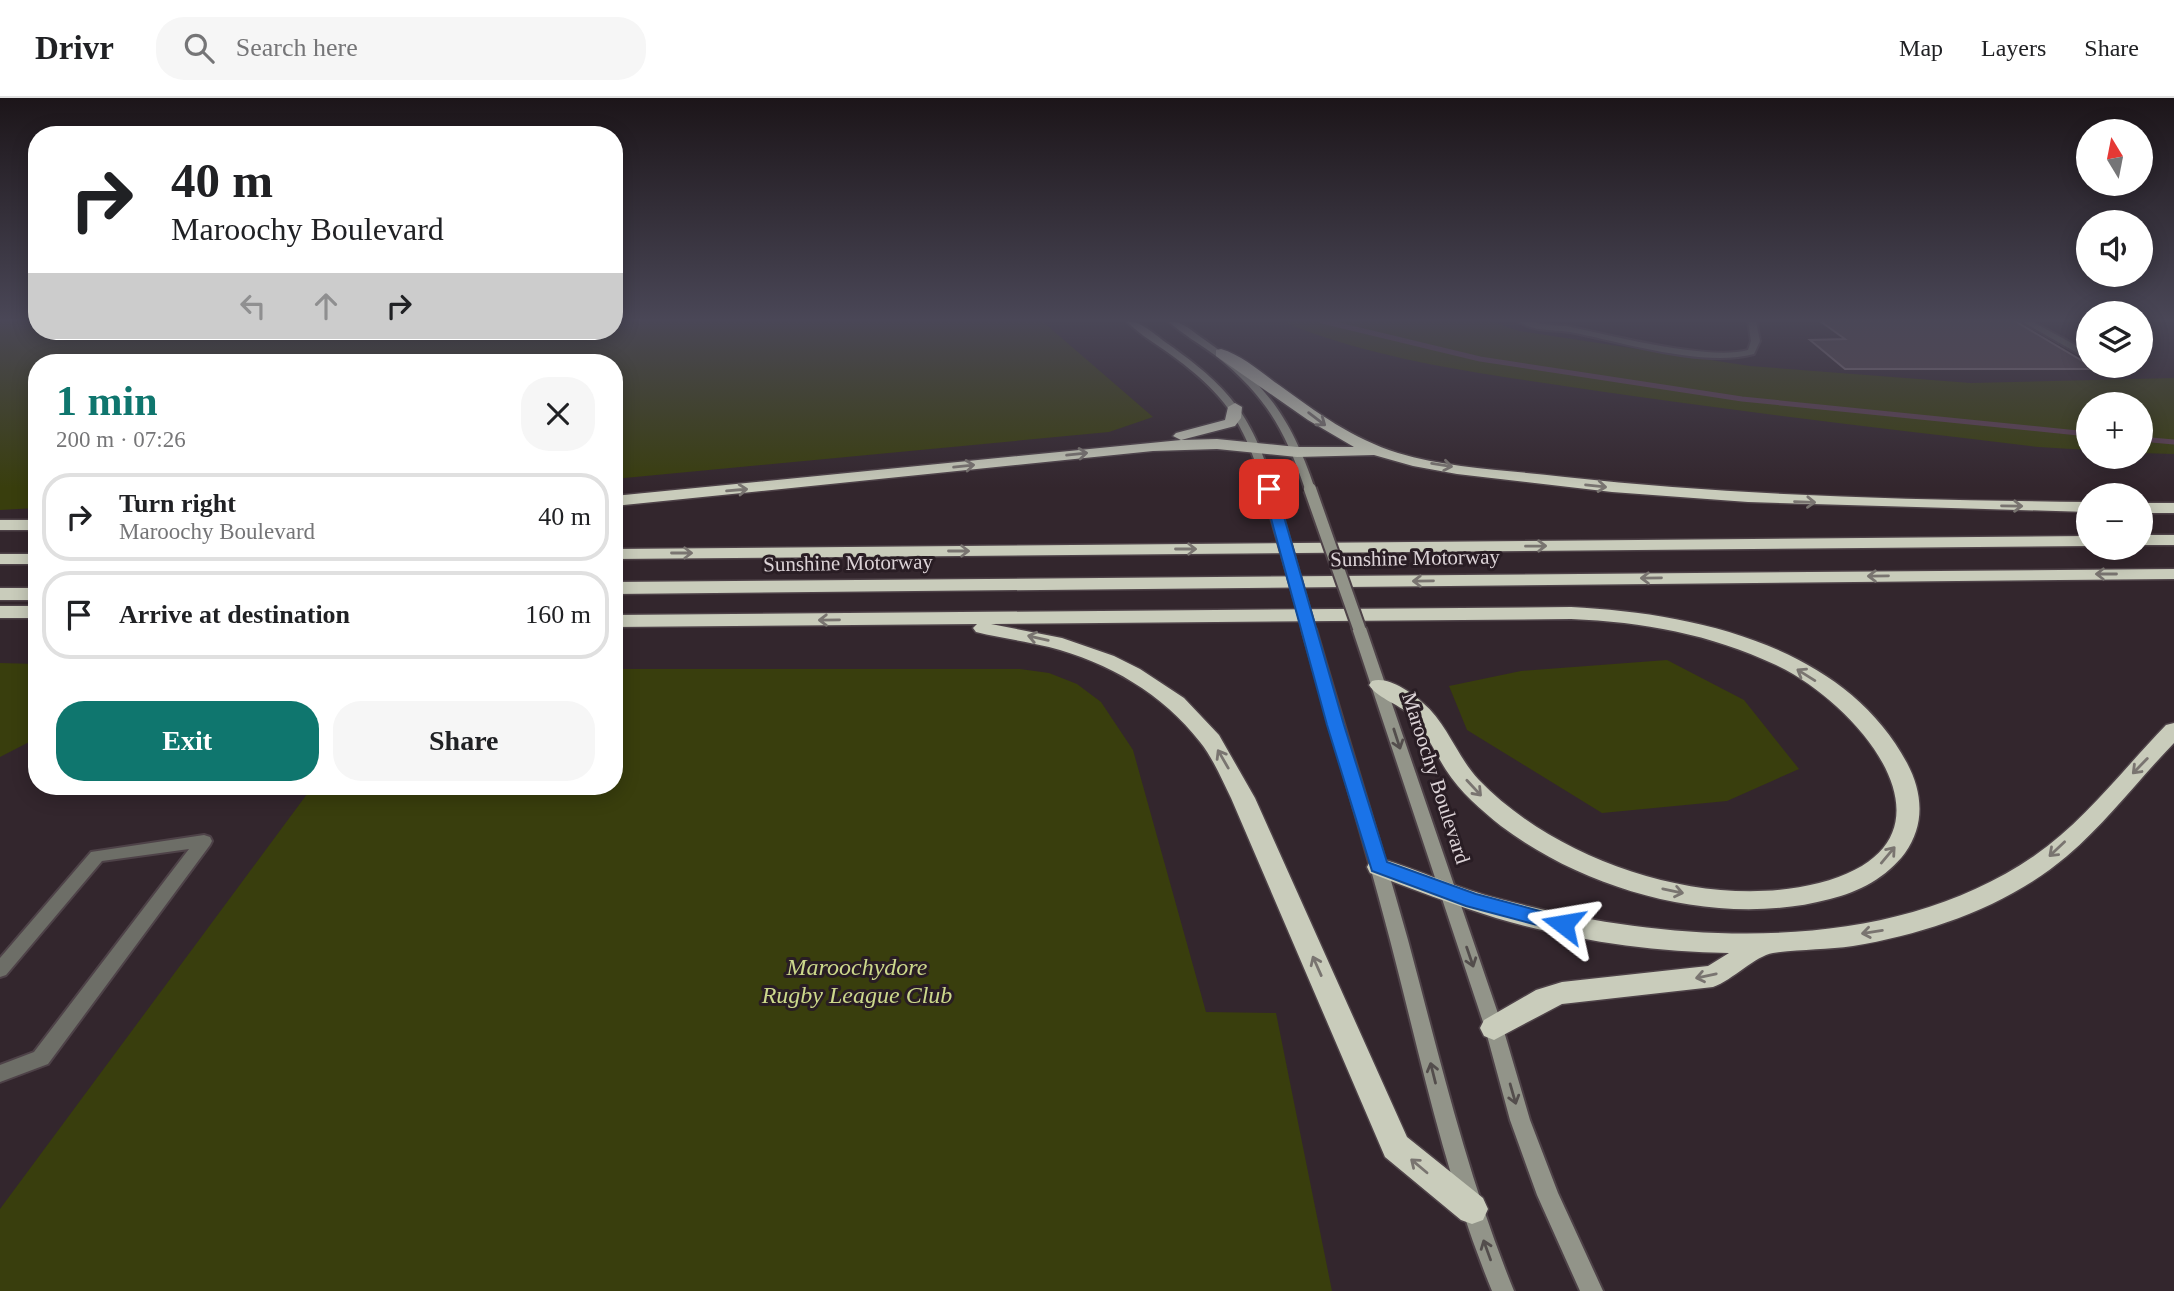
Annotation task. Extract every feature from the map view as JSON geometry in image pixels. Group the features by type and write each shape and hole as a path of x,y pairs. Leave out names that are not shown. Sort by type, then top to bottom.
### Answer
{"highway":[{"path":"1260,377 1336,432 1376,450 1421,462 1530,478 1663,492 1848,504 2076,507"},
{"path":"1153,446 1164,439 1230,423 1234,418 1235,407"},
{"path":"623,499 1153,446 1217,444 1297,452 1376,450"},
{"path":"2153,508 2174,508"},
{"path":"0,526 28,525"},
{"path":"2153,540 2174,540"},
{"name":"Sunshine Motorway","path":"623,554 2076,541"},
{"path":"0,559 28,559"},
{"name":"Sunshine Motorway","path":"623,588 2174,574"},
{"path":"0,594 28,594"},
{"path":"0,612 28,612"},
{"path":"623,621 1571,612 1619,614 1672,622 1725,637 1777,658 1822,685 1862,717 1891,754 1902,774 1907,794 1905,831 1881,864 1864,876 1839,887 1810,894 1744,900 1709,898 1635,881 1570,857 1506,817 1459,772 1419,711 1380,685"},
{"path":"897,619 1007,632 1084,651 1107,660 1156,688 1195,720 1225,761 1243,798 1396,1147 1472,1209"},
{"path":"1379,867 1499,909 1622,934 1765,943 1844,937 1887,930 1952,912 1984,898 2044,862 2174,730"},
{"path":"1494,1028 1546,998 1562,993 1713,976 1765,943"}],"main road":[{"path":"1203,377 1235,407 1256,447 1379,867 1453,1151 1503,1291"},
{"name":"Maroochy Boulevard","path":"1243,377 1278,415 1297,452 1380,685 1530,1145 1558,1218 1592,1291"}],"street":[{"path":"0,970 97,856 204,841 41,1058 0,1074"}],"green space":[{"path":"0,377 28,377 28,508 0,510"},
{"path":"623,377 1106,377 1153,417 1109,432 623,478"},
{"path":"1504,377 1889,377 1971,383 2174,378 2174,454 2153,453 2153,392 2076,392 2076,449 1703,406"},
{"path":"1667,660 1744,700 1799,769 1727,801 1602,813 1467,730 1449,686 1521,671"},
{"path":"0,663 28,664 28,743 0,757"},
{"name":"Maroochydore Rugby League Club","path":"623,669 1020,669 1049,673 1077,684 1101,702 1133,750 1206,1012 1276,1013 1332,1291 0,1291 0,1209 306,795 623,795"}],"waterway":[{"path":"1596,377 1742,399 2076,433"},
{"path":"2153,440 2174,442"}],"route":[{"path":"1269,489 1379,867 1473,901 1563,924"}]}
